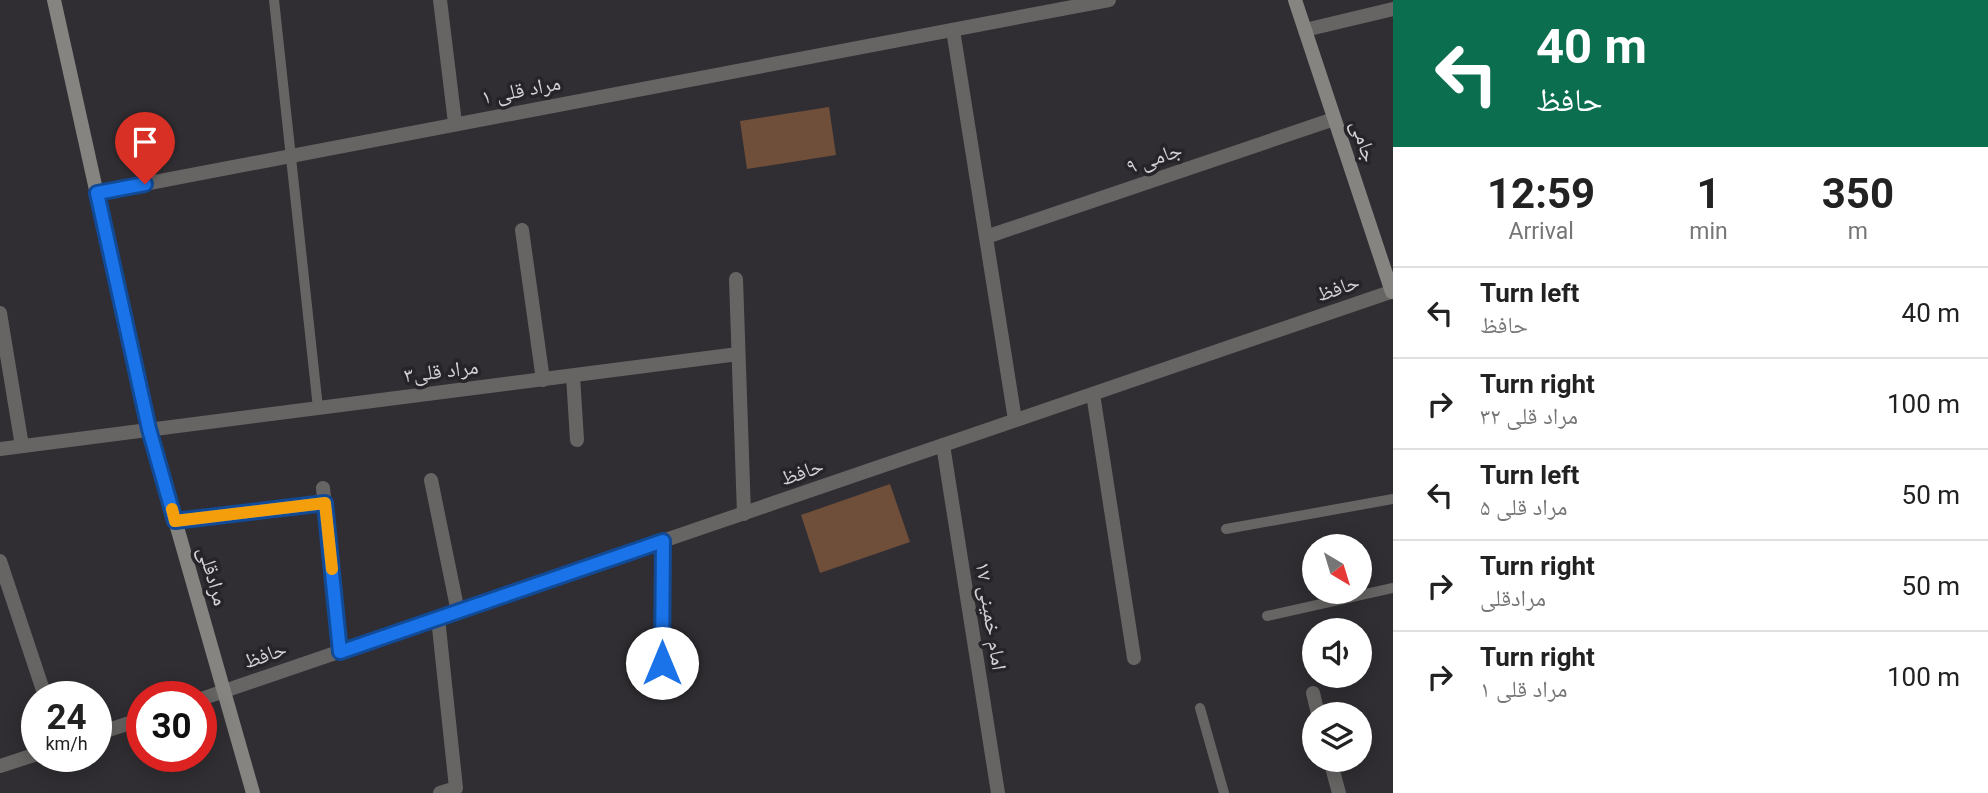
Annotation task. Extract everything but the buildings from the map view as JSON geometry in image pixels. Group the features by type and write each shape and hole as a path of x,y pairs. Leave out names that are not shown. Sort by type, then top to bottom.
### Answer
{"street":[{"name":"مرادقلی","path":"54,0 149,429 253,793"},
{"path":"440,0 456,123"},
{"name":"مراد قلی ۱","path":"97,193 1109,0"},
{"name":"جامی","path":"1295,0 1393,293"},
{"path":"1305,30 1393,9"},
{"path":"953,30 1016,421"},
{"name":"جامی ۹","path":"986,237 1335,120"},
{"path":"522,230 544,380"},
{"path":"736,279 744,514"},
{"name":"حافظ","path":"217,694 1393,293"},
{"path":"0,313 22,446"},
{"name":"مراد قلی۳","path":"0,449 738,355"},
{"path":"573,376 577,440"},
{"path":"1093,394 1133,658"},
{"name":"امام خمینی ۱۷","path":"943,445 998,793"},
{"path":"431,480 458,612"},
{"path":"175,521 324,495 340,652"},
{"path":"662,687 663,541"},
{"path":"0,561 40,681"},
{"path":"438,618 456,788 440,793"},
{"path":"1312,693 1315,702"},
{"path":"0,766 21,759"},
{"path":"1333,772 1339,793"}],"lane":[{"path":"274,0 318,408"},
{"path":"1226,529 1393,499"},
{"path":"1267,617 1393,588"},
{"path":"1200,708 1224,793"}],"slow traffic":[{"path":"172,509 175,521 325,503 332,569"}],"route":[{"path":"145,184 97,193 149,429 175,521 325,503 340,652 663,541 662,663"}]}
